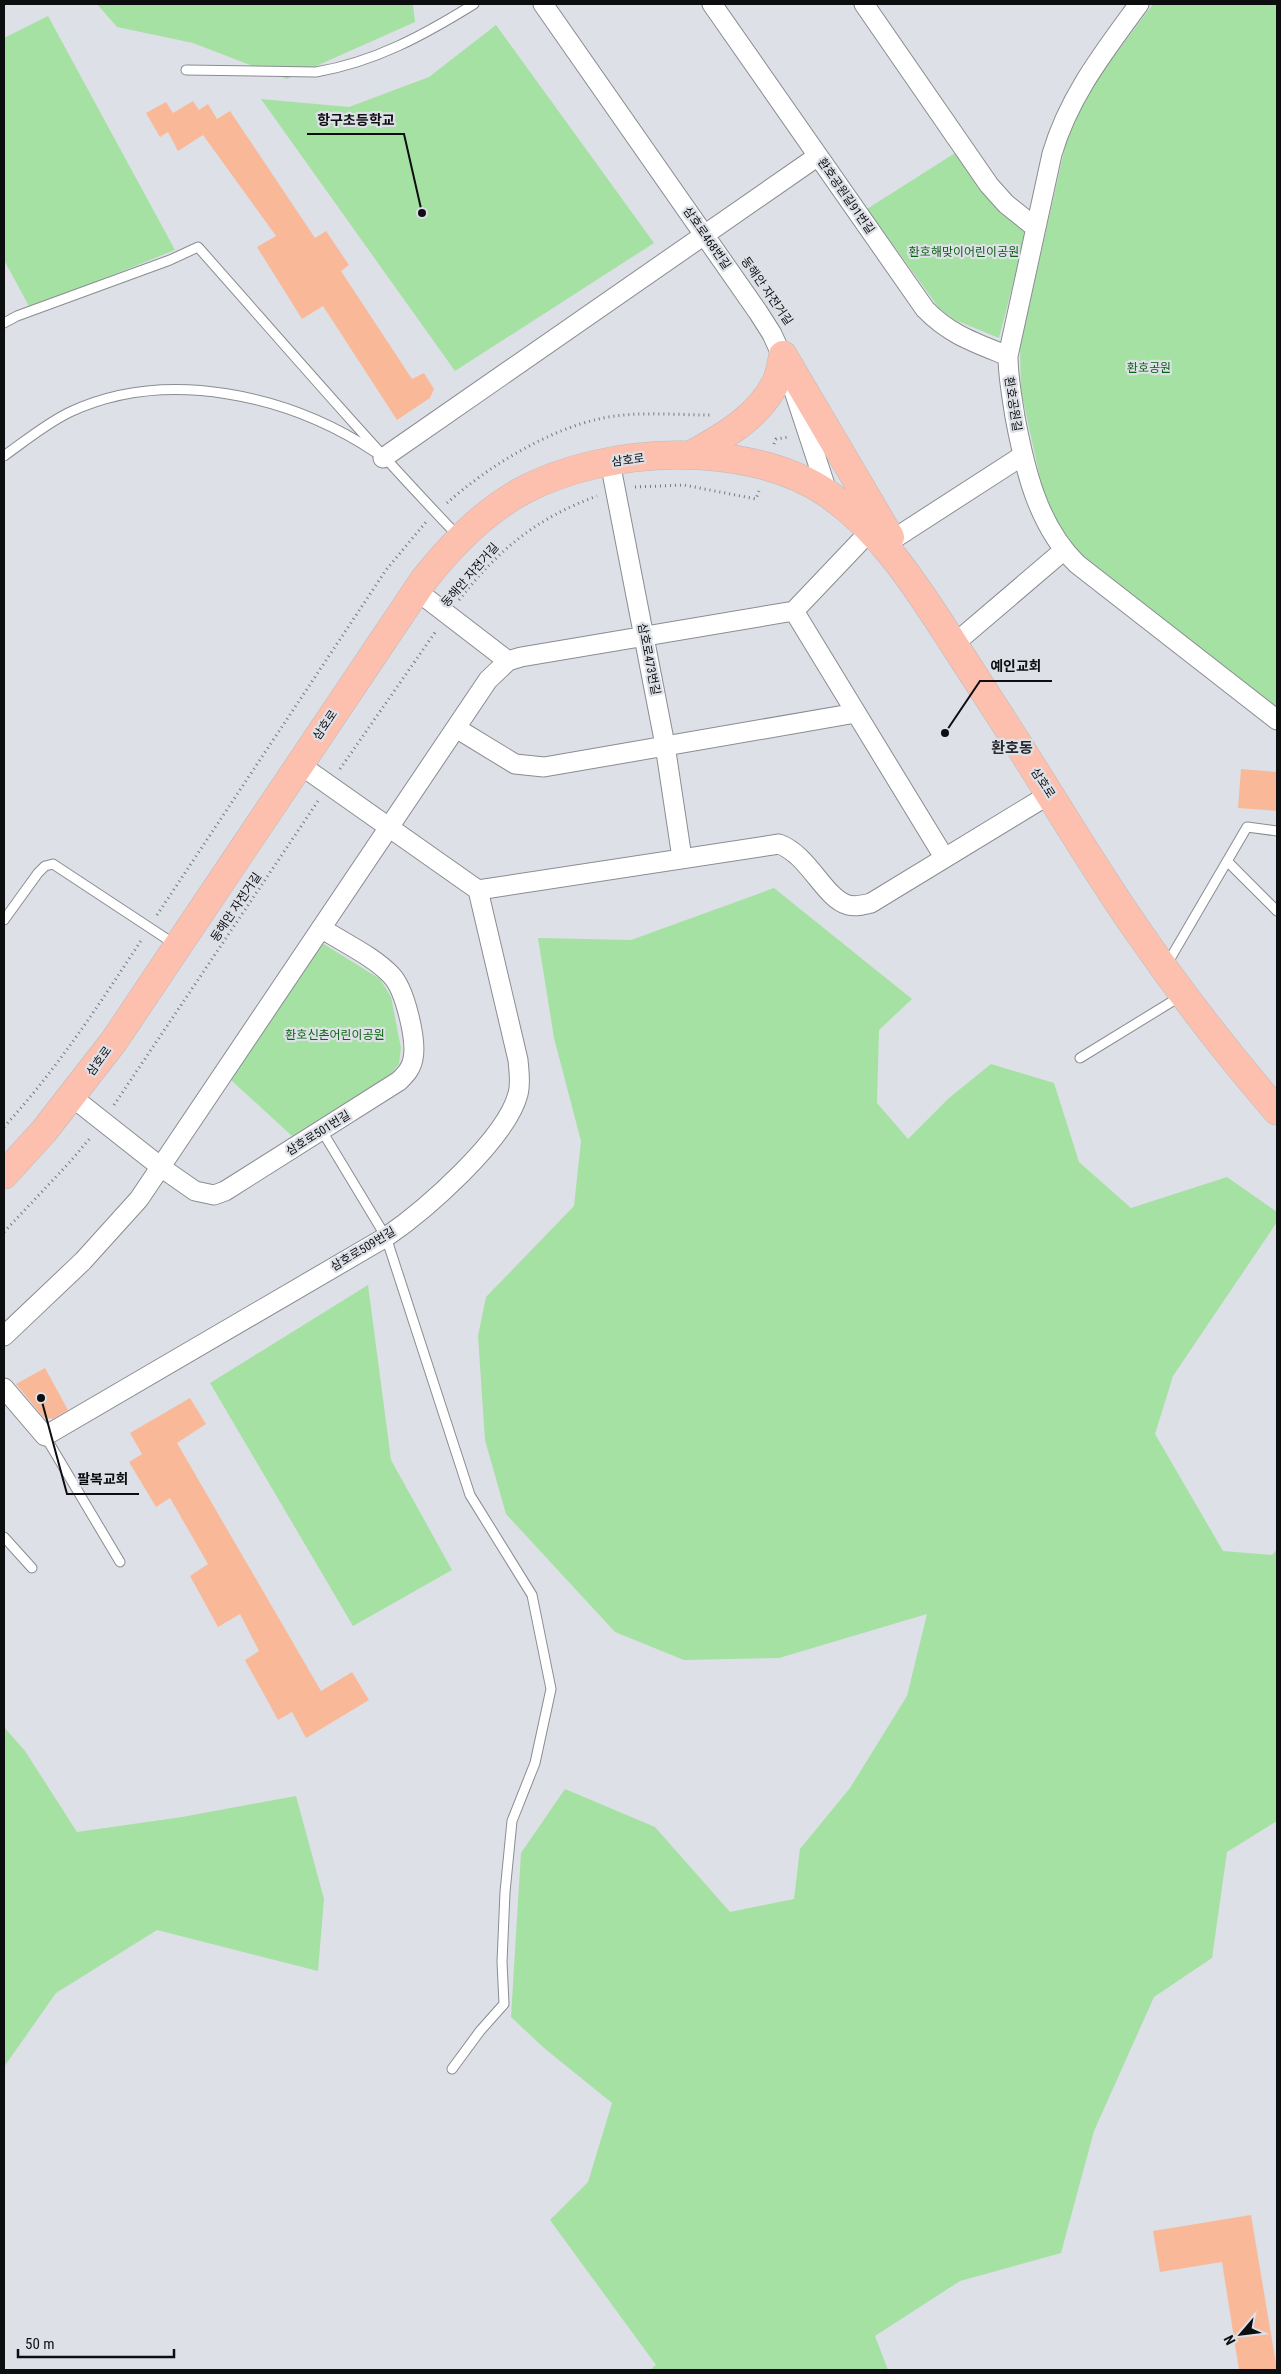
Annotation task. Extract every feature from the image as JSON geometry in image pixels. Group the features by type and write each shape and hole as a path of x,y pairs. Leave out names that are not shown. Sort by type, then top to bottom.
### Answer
{"main road":[{"path":"691,455 730,431 751,415 766,400 777,380 783,355"},
{"name":"삼호로","path":"783,355 881,535 954,644 1098,872 1164,969 1231,1057 1277,1111"},
{"name":"삼호로","path":"4,1175 72,1097 114,1041 176,946 417,591 460,538 493,510 522,492 571,471 610,462 661,456 691,455 724,458 775,469 800,478 828,494 881,535"}],"street":[{"name":"삼호로468번길","path":"543,4 758,312 783,355 828,494"},
{"name":"환호공원길91번길","path":"712,4 925,309 940,324 955,335 1008,356"},
{"path":"864,4 989,185 1006,204 1036,228"},
{"name":"환호공원길","path":"1139,4 1099,58 1069,107 1052,154 1008,356 1008,374 1022,456 1041,512 1063,551 1077,564 1277,720"},
{"path":"383,458 818,156"},
{"path":"4,1336 49,1295 116,1226 162,1168 389,825 488,680 508,661 644,635 794,611 881,535 1022,456"},
{"name":"삼호로473번길","path":"610,462 665,745 682,858"},
{"path":"954,644 1063,551"},
{"path":"417,591 508,661"},
{"path":"794,611 944,857"},
{"path":"456,728 515,764 528,767 544,767 856,713"},
{"path":"299,764 389,825 478,890 779,844 790,848 800,857 836,898 846,905 858,906 871,903 1050,794"},
{"name":"삼호로509번길","path":"45,1436 386,1237 428,1205 483,1150 502,1126 518,1095 520,1079 518,1060 478,890"},
{"name":"삼호로501번길","path":"72,1097 162,1168 195,1191 214,1195 226,1191 399,1081 409,1071 413,1058 414,1044 398,984 379,966 321,928"},
{"path":"4,1388 45,1436"}],"lane":[{"path":"186,70 316,72 332,69 376,56 406,44 474,4"},
{"path":"4,323 17,316 170,260 198,247 350,417 383,458 460,538"},
{"path":"4,456 69,412 146,392 178,389 224,394 298,413 355,439 383,458"},
{"path":"1164,969 1247,827 1277,831"},
{"path":"1228,861 1277,910"},
{"path":"4,920 38,873 45,866 53,864 176,946"},
{"path":"1080,1058 1183,994"},
{"path":"322,1131 386,1237 470,1495 532,1595 551,1689 535,1763 512,1821 504,1892 502,1962 504,2004 480,2031 452,2069"},
{"path":"45,1436 120,1562"},
{"path":"4,1537 32,1568"}],"path":[{"path":"773,447 776,439 809,434"},
{"name":"동해안 자전거길","path":"4,1232 69,1163 103,1122 329,784 447,614 496,556 521,535 545,519 576,504 615,489 651,484 684,485 756,498 762,482"}],"green space":[{"path":"97,4 413,4 415,22 287,79 193,43 117,27"},
{"name":"환호공원","path":"1153,4 1277,4 1277,708 1078,552 1057,523 1042,487 1021,391 1020,346 1067,138 1085,95"},
{"path":"48,16 175,250 30,308 4,260 4,38"},
{"path":"496,25 654,243 455,371 261,99 349,107 429,77"},
{"name":"환호해맞이어린이공원","path":"955,153 987,197 1026,233 999,338 955,320 939,308 867,209"},
{"path":"774,888 912,999 879,1030 877,1103 908,1139 949,1098 991,1064 1054,1083 1079,1162 1131,1208 1227,1177 1277,1212 1277,1222 1173,1376 1155,1434 1223,1551 1272,1555 1277,1549 1277,1821 1227,1852 1212,1958 1154,1997 1094,2131 1061,2253 960,2281 875,2336 888,2370 650,2370 656,2365 550,2220 588,2182 612,2103 544,2048 511,2017 521,1853 565,1789 655,1827 730,1912 794,1899 800,1849 850,1788 907,1696 927,1614 779,1658 684,1660 615,1632 506,1514 485,1440 478,1336 486,1297 574,1206 581,1141 554,1038 538,938 631,940"},
{"name":"환호신촌어린이공원","path":"322,943 380,979 391,997 401,1048 399,1064 391,1074 292,1136 230,1079"},
{"path":"368,1285 391,1460 452,1570 353,1626 210,1383"},
{"path":"4,1727 25,1751 77,1832 182,1817 296,1796 324,1899 318,1971 157,1930 56,1993 4,2067"}],"building":[{"path":"193,101 199,110 208,104 217,119 230,111 315,238 326,231 349,265 341,271 412,379 424,373 434,389 430,398 397,420 323,306 302,319 257,247 276,236 203,135 178,151 168,132 160,137 146,113 166,102 173,113"},
{"path":"1241,769 1277,772 1277,811 1238,808"},
{"path":"45,1368 68,1410 53,1419 43,1417 16,1384"},
{"path":"190,1398 206,1424 177,1443 321,1691 352,1672 369,1700 306,1738 292,1712 278,1720 245,1660 259,1651 240,1614 218,1627 190,1576 208,1564 170,1498 156,1507 129,1462 142,1454 130,1433"},
{"path":"1251,2215 1277,2370 1239,2370 1222,2262 1160,2272 1153,2231"}],"place":[{"name":"항구초등학교","path":"422,213"},
{"name":"예인교회","path":"945,733"},
{"name":"팔복교회","path":"41,1398"}],"district":[{"name":"환호동","path":"1012,748"}]}
